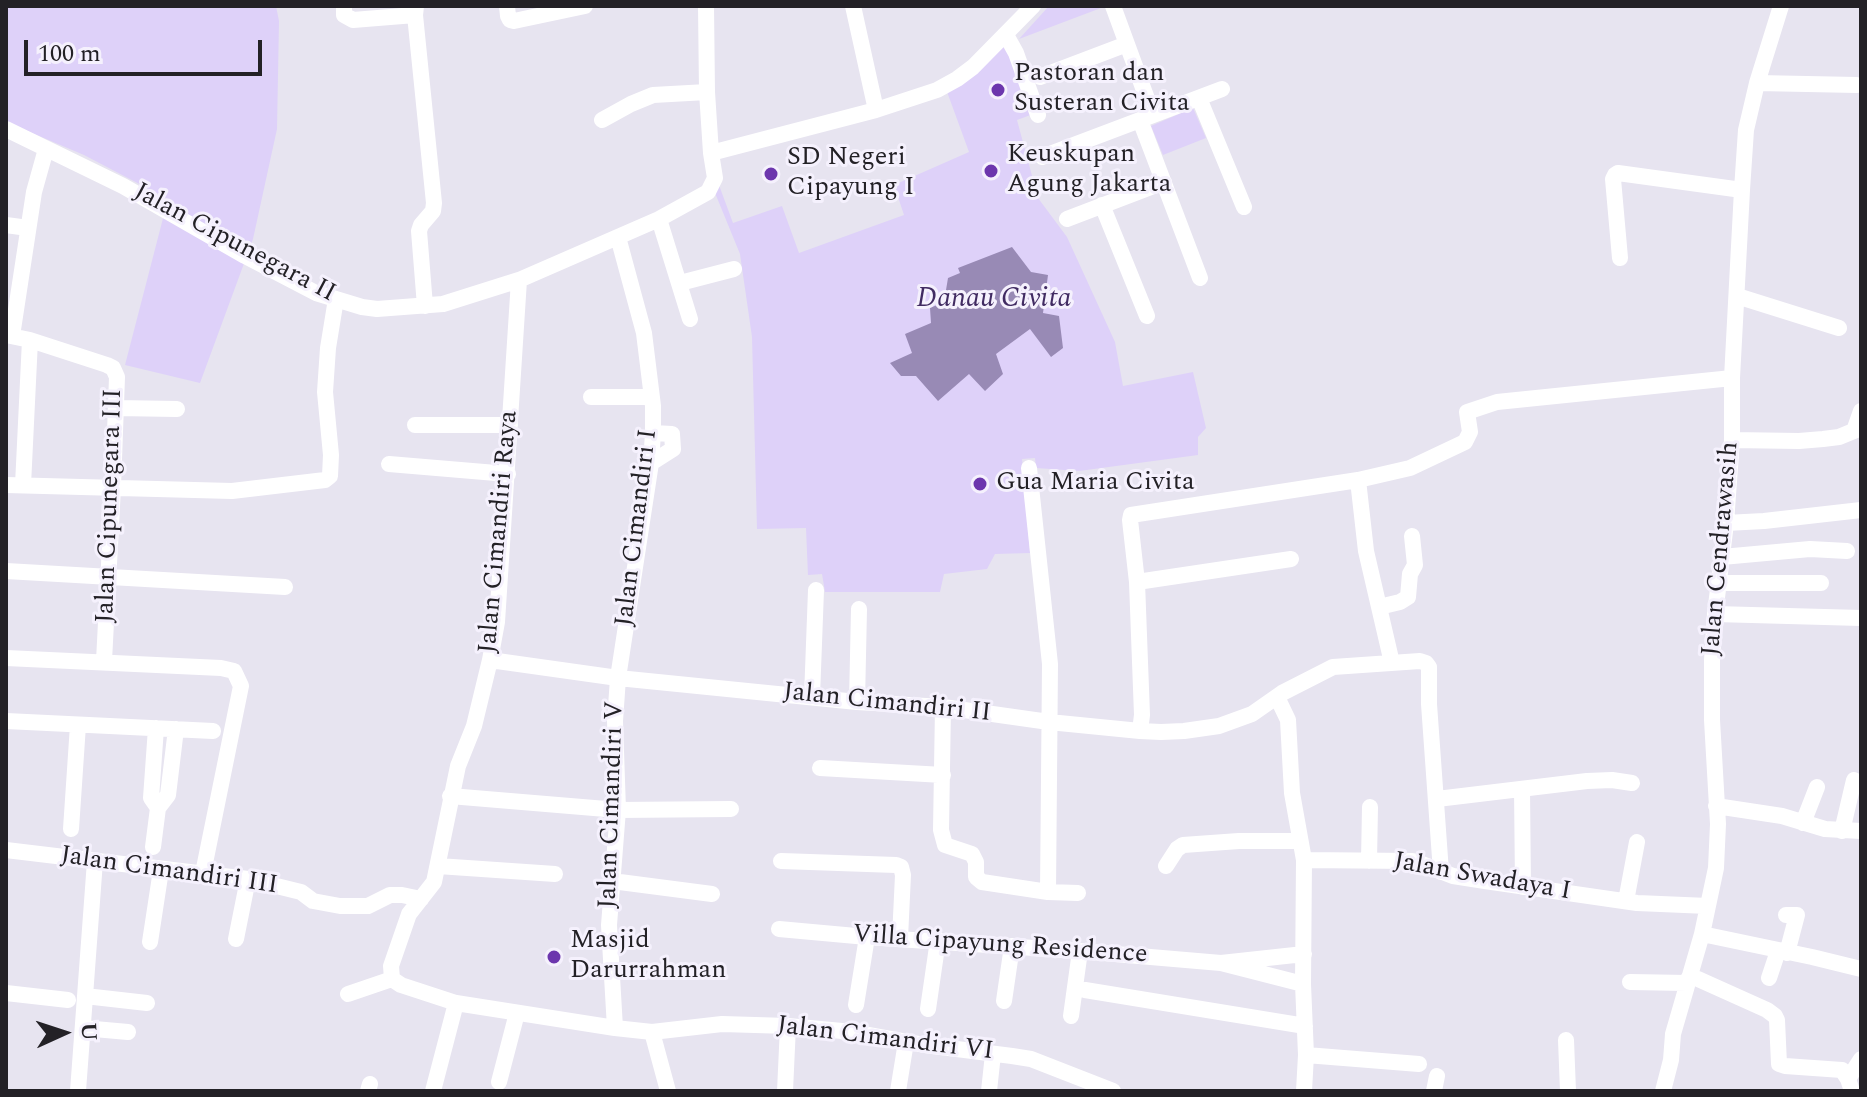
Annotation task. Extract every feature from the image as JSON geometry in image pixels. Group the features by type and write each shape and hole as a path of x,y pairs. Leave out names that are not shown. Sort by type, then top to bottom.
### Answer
{"street":[{"path":"344,6 344,15 353,20 416,11 434,203 433,211 419,231 425,306"},
{"path":"507,6 508,16 514,21 585,6"},
{"path":"519,280 659,219 708,192 715,178 707,92 706,6"},
{"path":"853,6 876,110"},
{"path":"711,153 918,97 957,79 973,67 1033,6"},
{"path":"1113,6 1127,44 1164,182 1200,278"},
{"name":"Jalan Cendrawasih","path":"1663,1091 1671,1060 1673,1034 1702,934 1718,850 1711,708 1715,614 1732,440 1732,378 1746,130 1781,6"},
{"path":"1006,35 1016,53 1038,115"},
{"path":"1040,77 1127,44"},
{"path":"1757,83 1857,85"},
{"path":"1042,157 1222,89"},
{"path":"602,120 653,95 707,92"},
{"path":"1199,98 1244,207"},
{"name":"Jalan Cipunegara II","path":"6,129 123,186 316,293 336,299 377,309 425,306 443,304 519,280"},
{"path":"9,335 34,192 46,149"},
{"path":"1620,258 1613,179 1618,173 1742,190"},
{"path":"1067,219 1164,182"},
{"path":"1102,205 1147,316"},
{"path":"659,219 690,319"},
{"path":"6,225 28,228"},
{"name":"Jalan Cimandiri I","path":"618,237 644,333 653,433 618,678"},
{"path":"680,283 734,269"},
{"name":"Jalan Cimandiri Raya","path":"392,979 391,966 409,914 434,882 450,796 474,726 497,622 519,280"},
{"path":"1737,296 1839,328"},
{"path":"30,340 15,485 232,491 325,480 330,476 331,455 325,392 336,299"},
{"name":"Jalan Cipunegara III","path":"9,335 113,368 117,377 104,661"},
{"path":"1140,731 1137,582 1131,515 1358,480 1410,468 1465,442 1470,432 1466,414 1469,410 1497,402 1732,378"},
{"path":"591,397 652,397"},
{"path":"116,408 177,409"},
{"path":"1732,440 1799,441 1839,437 1858,430 1861,411"},
{"path":"415,425 510,425"},
{"path":"389,464 508,474"},
{"path":"1029,468 1049,647 1048,892"},
{"path":"1358,480 1366,551 1392,663"},
{"path":"1726,523 1861,510"},
{"path":"1379,607 1408,597 1410,574 1415,565 1412,536"},
{"path":"1722,557 1810,549 1847,551"},
{"path":"1137,582 1291,559"},
{"path":"6,571 285,587"},
{"path":"1718,583 1821,583"},
{"path":"812,697 816,590"},
{"path":"857,702 859,609"},
{"path":"1715,614 1861,618"},
{"path":"6,658 104,661 234,671 241,686 203,873"},
{"name":"Jalan Cimandiri II","path":"490,660 618,678 857,702 943,707 1140,731 1184,731 1219,726 1252,714 1333,667 1420,661 1429,667 1437,799"},
{"name":"Jalan Cimandiri V","path":"615,1028 609,925 618,678"},
{"path":"1277,697 1288,720 1292,793 1304,860 1304,1091"},
{"path":"943,707 941,830 945,845 972,854 978,881 1048,892 1078,893"},
{"path":"6,721 213,731"},
{"path":"71,829 78,725"},
{"path":"156,728 151,798 158,808"},
{"path":"153,847 158,808 168,795 176,729"},
{"path":"820,768 943,775"},
{"path":"1842,831 1854,780"},
{"path":"1441,872 1437,799 1587,781 1632,783"},
{"path":"1803,823 1817,787"},
{"path":"1522,789 1523,887"},
{"path":"450,796 612,809 731,809"},
{"path":"1716,806 1768,813 1825,829 1861,831"},
{"path":"1369,861 1370,807"},
{"path":"1166,866 1183,845 1300,841"},
{"path":"1626,901 1637,842"},
{"name":"Jalan Cimandiri III","path":"6,850 248,879 301,892 313,901 340,906 368,906 390,895 421,899"},
{"name":"Jalan Swadaya I","path":"1304,860 1412,861 1453,876 1523,887 1626,901 1708,906"},
{"path":"78,1091 95,861"},
{"path":"781,861 901,867 900,938"},
{"path":"438,866 555,874"},
{"path":"150,942 161,870"},
{"path":"236,939 248,879"},
{"path":"612,881 712,894"},
{"path":"1769,978 1797,915 1786,915"},
{"name":"Villa Cipayung Residence","path":"779,929 1221,963 1303,984"},
{"path":"1702,934 1861,969"},
{"path":"856,1005 867,937"},
{"path":"928,1009 938,940"},
{"path":"1004,1001 1012,946"},
{"path":"1071,1016 1080,951"},
{"name":"Villa Cipayung Residence","path":"1221,963 1304,954"},
{"path":"1275,977 1277,956"},
{"path":"348,994 392,979 401,985 456,1003 652,1032 668,1091"},
{"path":"1630,982 1698,979 1767,1010 1777,1020 1779,1064 1842,1070 1850,1085"},
{"path":"1085,990 1305,1026"},
{"path":"6,993 68,1000"},
{"path":"85,996 147,1003"},
{"path":"434,1091 456,1003"},
{"path":"499,1082 517,1013"},
{"name":"Jalan Cimandiri VI","path":"652,1032 722,1024 853,1032 1031,1059 1113,1091"},
{"path":"785,1091 788,1026"},
{"path":"83,1028 128,1032"},
{"path":"1566,1040 1568,1091"},
{"path":"898,1091 906,1042"},
{"path":"989,1091 993,1054"},
{"path":"1306,1055 1419,1064"},
{"path":"1850,1085 1861,1059"}],"shaded area":[{"path":"6,6 276,6 279,21 277,129 253,239 200,383 125,365 168,199 84,155 6,122"},
{"path":"1049,6 1100,6 1101,8 1019,39"},
{"path":"1009,41 1036,113 1017,120 1038,198 1067,237 1115,342 1123,386 1193,372 1206,428 1198,437 1198,455 1079,471 1036,468 1035,458 1022,459 1030,553 995,554 987,569 944,574 940,592 825,592 822,574 808,575 806,528 757,529 752,337 740,254 713,188 716,177 733,223 782,206 799,253 904,215 894,185 969,152 946,89"},
{"path":"1193,108 1206,138 1163,155 1151,126"}],"water":[{"name":"Danau Civita","path":"1012,247 1031,272 1048,275 1043,313 1059,316 1063,348 1051,357 1030,329 996,354 1003,374 985,391 969,374 938,401 916,376 901,376 890,363 912,353 905,334 931,323 930,308 944,302 948,278 960,273 958,268"}],"place":[{"name":"Pastoran dan Susteran Civita","path":"998,90"},
{"name":"Keuskupan Agung Jakarta","path":"991,171"},
{"name":"SD Negeri Cipayung I","path":"771,174"},
{"name":"Gua Maria Civita","path":"980,484"},
{"name":"Masjid Darurrahman","path":"554,957"}]}
